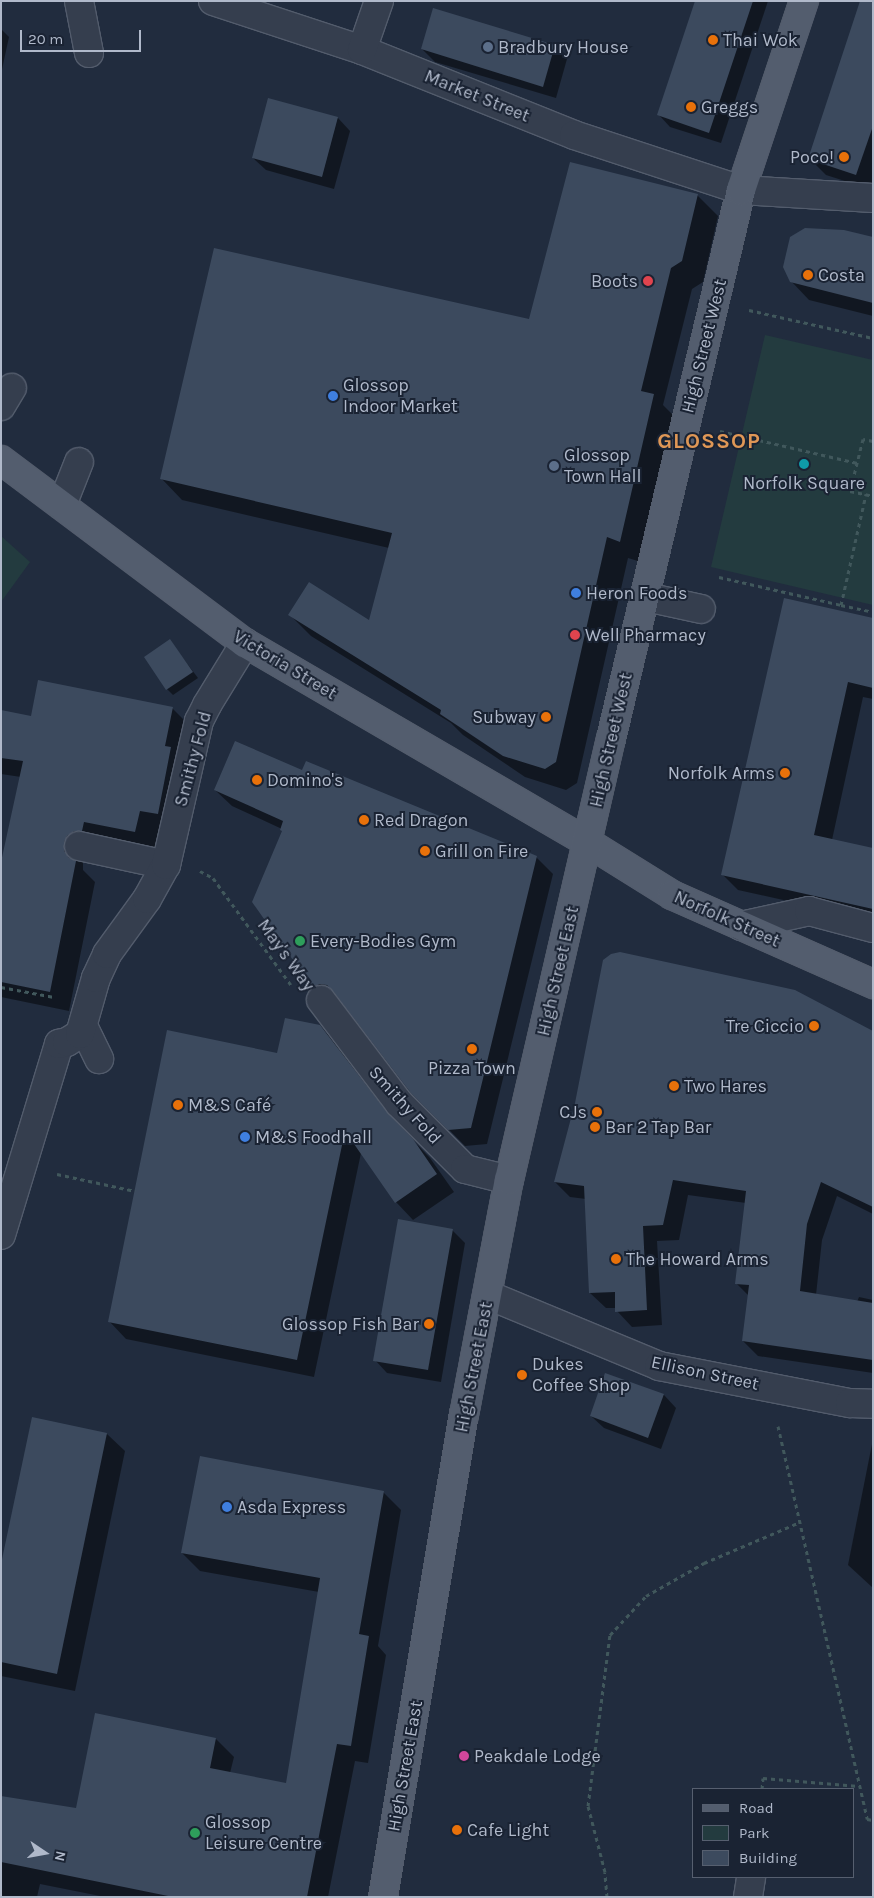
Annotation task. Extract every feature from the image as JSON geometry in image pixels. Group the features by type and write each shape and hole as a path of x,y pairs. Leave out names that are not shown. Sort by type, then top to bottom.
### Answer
{"main road":[{"name":"High Street West","path":"587,842 741,190 804,1"},
{"name":"Victoria Street","path":"1,460 245,643 587,842"},
{"name":"Norfolk Street","path":"587,842 672,895 873,984"},
{"name":"High Street East","path":"383,1897 462,1425 509,1180 587,842"}],"street":[{"path":"79,1 89,54"},
{"name":"Market Street","path":"213,1 362,50 574,134 741,190 873,198"},
{"path":"362,50 378,1"},
{"path":"62,505 79,462"},
{"path":"646,597 701,609"},
{"name":"Smithy Fold","path":"83,1026 96,978 107,954 147,900 167,859 199,722 207,705 245,643"},
{"path":"79,846 167,859"},
{"path":"741,926 809,911 873,928"},
{"name":"Smithy Fold","path":"321,1000 399,1103 465,1169 509,1180"},
{"path":"83,1026 100,1059"},
{"path":"1,1235 59,1044 75,1039 83,1026"},
{"name":"Ellison Street","path":"488,1295 659,1366 850,1403 873,1404"},
{"path":"748,1897 751,1878"}],"path":[{"path":"715,302 873,338"},
{"path":"685,423 857,463"},
{"path":"873,441 863,439 850,491 873,496"},
{"path":"841,605 866,494"},
{"path":"701,609 709,575 873,612"},
{"name":"May's Way","path":"167,859 213,878 294,989"},
{"path":"1,986 55,997"},
{"path":"22,1166 135,1191"},
{"path":"770,1388 867,1819 873,1820"},
{"path":"606,1897 605,1872 588,1806 610,1635 646,1596 704,1564 800,1522"},
{"path":"762,1788 763,1778 860,1786"}],"green space":[{"name":"Norfolk Square","path":"765,335 873,360 873,605 711,567"},
{"path":"1,536 30,562 1,602"}],"building":[{"path":"695,1 753,1 709,133 657,115"},
{"path":"860,1 873,1 873,126 856,175 808,159"},
{"name":"Bradbury House","path":"433,8 555,45 543,87 421,49"},
{"path":"268,98 338,117 322,177 252,158"},
{"path":"570,162 698,194 682,261 671,268 641,391 654,394 620,542 607,537 556,762 545,769 503,756 440,714 441,710 288,615 309,582 369,620 392,533 160,479 214,248 529,319"},
{"path":"805,228 844,230 873,237 873,303 790,282 783,267 790,237"},
{"path":"784,598 873,618 873,688 848,682 814,835 873,848 873,909 721,875"},
{"path":"170,639 193,672 166,690 144,657"},
{"path":"38,680 173,707 165,746 171,747 158,814 140,811 135,832 84,822 82,831 74,831 67,836 64,842 64,851 69,858 76,861 50,992 1,982 1,862 23,761 1,758 1,710 31,716"},
{"path":"235,741 302,770 306,761 537,856 471,1128 448,1130 411,1093 333,991 327,985 320,984 312,987 252,902 282,831 280,830 283,821 214,790"},
{"path":"620,952 795,990 873,1031 873,1207 821,1182 807,1224 800,1291 873,1303 873,1360 742,1341 749,1285 735,1284 746,1191 673,1180 663,1225 643,1226 647,1310 615,1312 615,1292 589,1293 584,1186 554,1182 575,1103 603,960 611,954"},
{"name":"M&S Foodhall","path":"285,1018 320,1025 387,1112 413,1139 437,1174 395,1203 345,1131 297,1360 108,1322 167,1030 277,1053"},
{"path":"398,1219 453,1229 428,1370 373,1361"},
{"path":"605,1373 664,1394 648,1438 590,1416"},
{"path":"32,1417 107,1433 57,1674 1,1662 1,1564"},
{"path":"200,1456 384,1491 359,1634 369,1636 351,1746 337,1744 307,1897 173,1897 1,1862 1,1796 76,1808 95,1713 216,1738 210,1768 286,1783 320,1578 181,1553"}],"place":[{"name":"Thai Wok","path":"713,40"},
{"name":"Bradbury House","path":"488,47"},
{"name":"Greggs","path":"691,107"},
{"name":"Poco!","path":"844,157"},
{"name":"Costa","path":"808,275"},
{"name":"Boots","path":"648,281"},
{"name":"Glossop Indoor Market","path":"333,396"},
{"name":"Norfolk Square","path":"804,464"},
{"name":"Glossop Town Hall","path":"554,466"},
{"name":"Heron Foods","path":"576,593"},
{"name":"Well Pharmacy","path":"575,635"},
{"name":"Subway","path":"546,717"},
{"name":"Norfolk Arms","path":"785,773"},
{"name":"Domino's","path":"257,780"},
{"name":"Red Dragon","path":"364,820"},
{"name":"Grill on Fire","path":"425,851"},
{"name":"Every-Bodies Gym","path":"300,941"},
{"name":"Tre Ciccio","path":"814,1026"},
{"name":"Pizza Town","path":"472,1049"},
{"name":"Two Hares","path":"674,1086"},
{"name":"M&S Café","path":"178,1105"},
{"name":"CJs","path":"597,1112"},
{"name":"Bar 2 Tap Bar","path":"595,1127"},
{"name":"M&S Foodhall","path":"245,1137"},
{"name":"The Howard Arms","path":"616,1259"},
{"name":"Glossop Fish Bar","path":"429,1324"},
{"name":"Dukes Coffee Shop","path":"522,1375"},
{"name":"Asda Express","path":"227,1507"},
{"name":"Peakdale Lodge","path":"464,1756"},
{"name":"Cafe Light","path":"457,1830"},
{"name":"Glossop Leisure Centre","path":"195,1833"}],"district":[{"name":"GLOSSOP","path":"709,442"}]}
